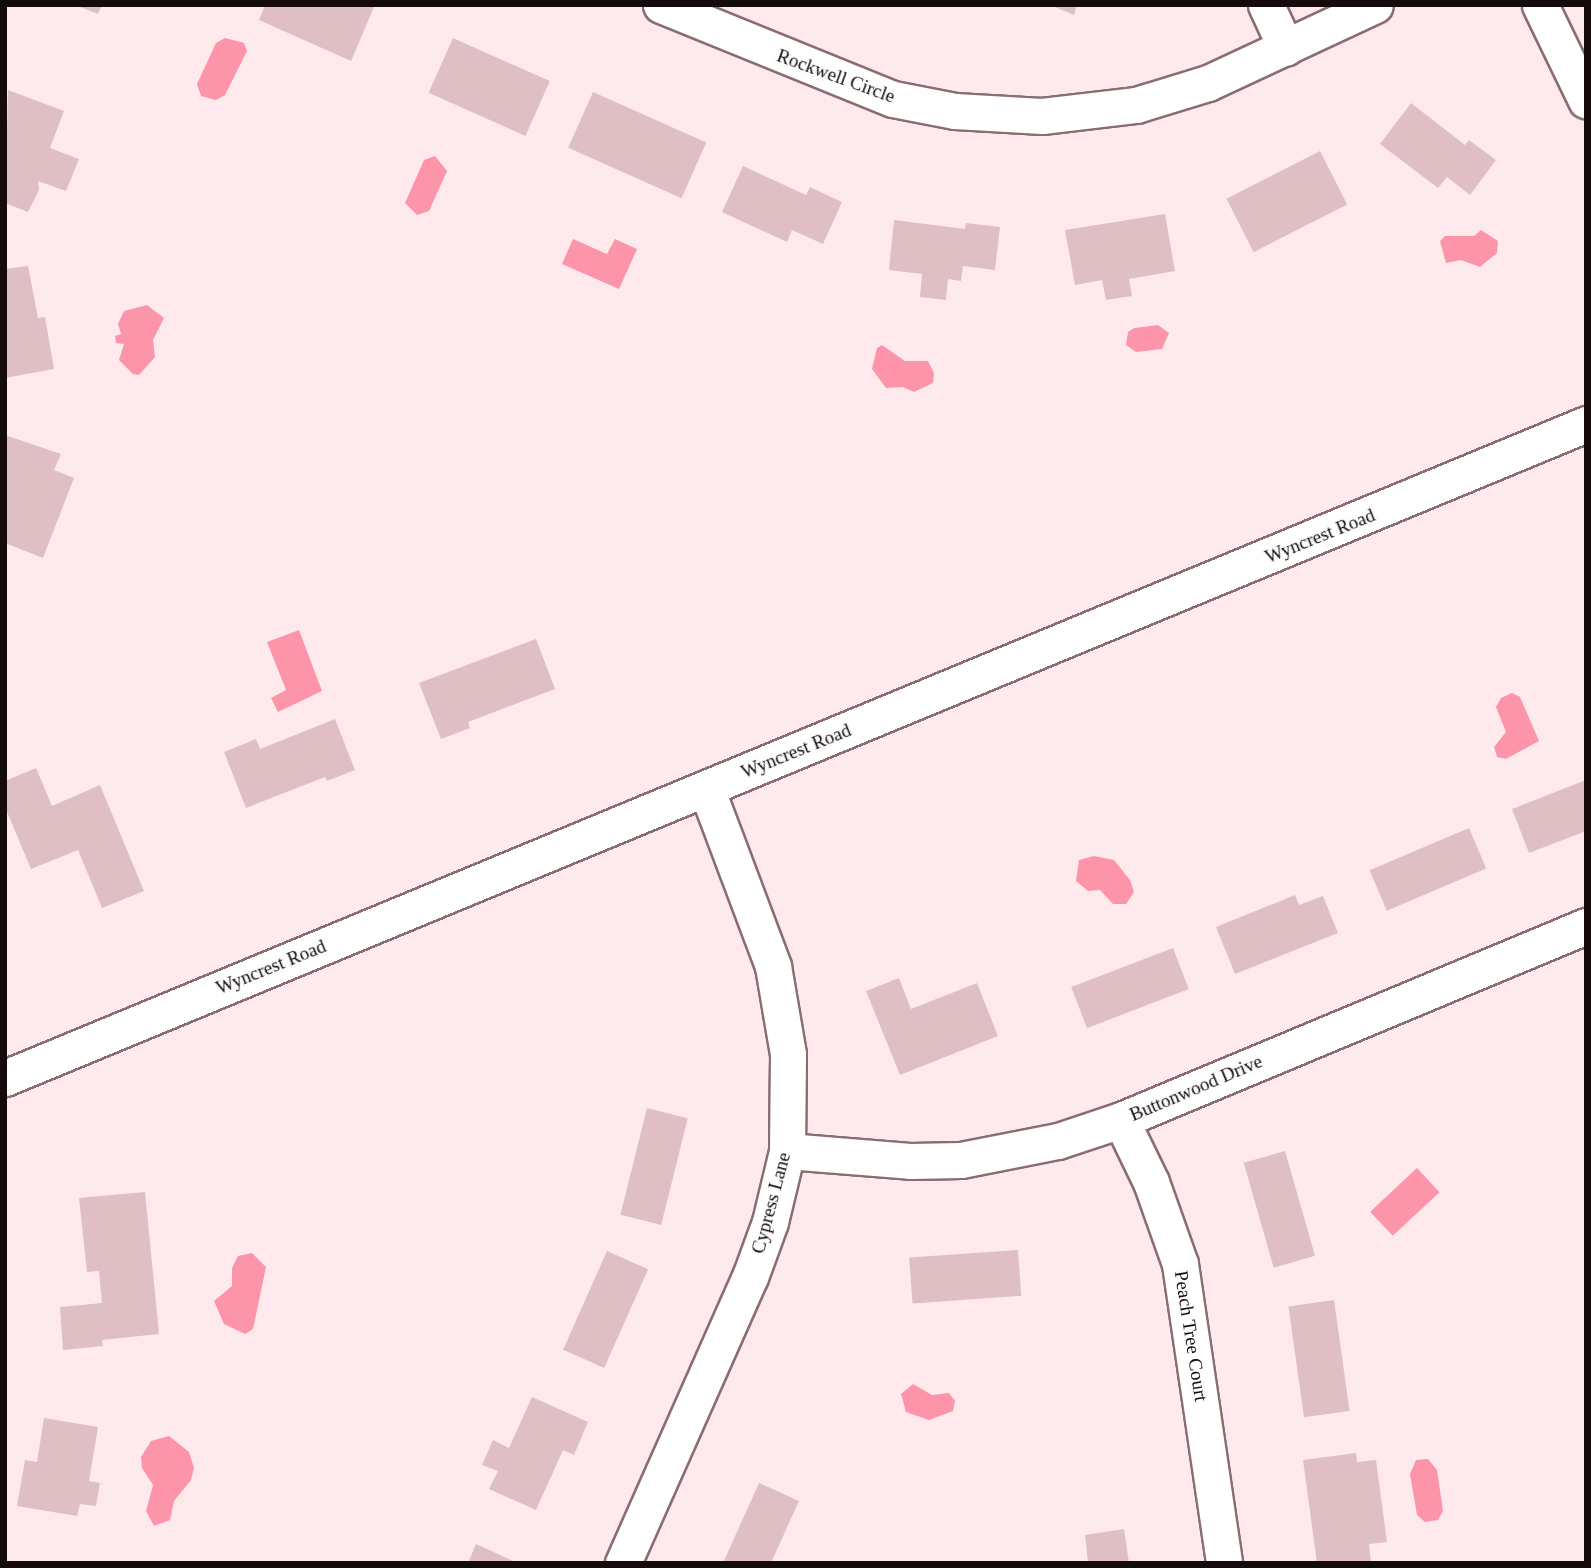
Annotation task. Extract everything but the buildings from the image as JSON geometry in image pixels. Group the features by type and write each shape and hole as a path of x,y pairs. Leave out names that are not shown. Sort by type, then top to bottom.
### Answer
{"street":[{"name":"Rockwell Circle","path":"661,5 855,87 893,99 988,115 1042,116 1136,105 1208,83 1375,5"},
{"path":"1266,5 1286,48"},
{"path":"1540,5 1586,100"},
{"name":"Wyncrest Road","path":"5,1078 1586,425"},
{"name":"Cypress Lane","path":"624,1563 750,1278 770,1222 787,1151 788,1054 776,978 706,788"},
{"name":"Buttonwood Drive","path":"787,1151 909,1161 961,1160 1015,1152 1121,1120 1586,926"},
{"name":"Peach Tree Court","path":"1121,1120 1151,1182 1180,1265 1224,1563"}],"shaded area":[{"path":"225,38 244,43 247,51 225,95 216,100 201,96 197,84 216,43"},
{"path":"435,156 447,171 429,211 417,215 405,203 424,160"},
{"path":"1481,230 1498,241 1497,253 1480,267 1461,260 1446,263 1440,241 1445,236 1474,236"},
{"path":"573,239 607,254 615,239 637,249 619,289 562,264"},
{"path":"147,305 164,318 153,340 155,357 139,375 133,374 119,360 124,344 116,343 115,336 121,334 118,324 124,311"},
{"path":"1158,325 1169,333 1162,349 1136,352 1126,345 1128,332 1134,328"},
{"path":"882,345 905,361 928,361 934,373 933,383 914,392 903,387 886,388 872,369 877,348"},
{"path":"299,630 322,691 278,712 271,698 286,690 267,642"},
{"path":"1512,693 1520,697 1539,741 1506,759 1497,757 1494,747 1506,732 1496,707 1501,698"},
{"path":"1094,856 1114,860 1130,880 1134,892 1126,904 1113,904 1100,890 1088,891 1076,881 1079,860"},
{"path":"1417,1168 1440,1192 1393,1236 1370,1212"},
{"path":"252,1253 266,1267 253,1329 245,1334 224,1324 214,1301 232,1286 232,1268 238,1256"},
{"path":"913,1384 932,1395 949,1393 955,1401 953,1411 929,1420 906,1412 901,1394"},
{"path":"169,1436 189,1452 194,1468 191,1480 174,1501 170,1520 154,1526 146,1511 153,1485 142,1468 141,1457 151,1441"},
{"path":"1428,1459 1437,1470 1443,1511 1438,1520 1425,1522 1417,1515 1410,1474 1416,1460"}]}
